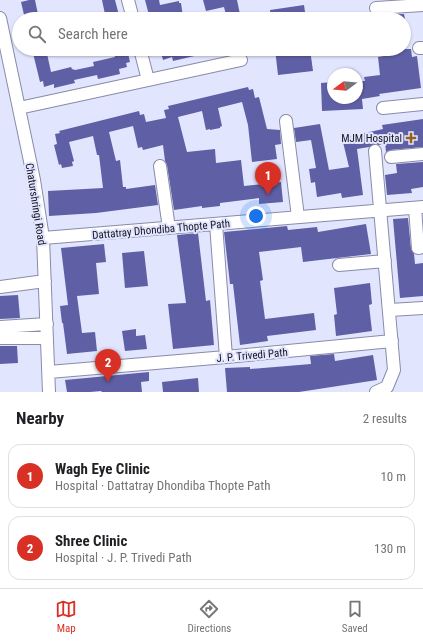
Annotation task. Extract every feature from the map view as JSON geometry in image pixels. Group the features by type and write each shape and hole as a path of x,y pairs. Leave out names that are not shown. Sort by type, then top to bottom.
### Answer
{"street":[{"path":"128,0 131,12"},
{"path":"376,8 423,5"},
{"name":"Chaturshringi Road","path":"1,26 34,180 43,238 49,392"},
{"path":"142,56 148,80"},
{"path":"19,108 241,60"},
{"path":"383,108 423,104"},
{"path":"286,121 298,217"},
{"path":"376,151 394,370 387,388 376,392"},
{"path":"391,157 423,154"},
{"path":"160,166 169,228"},
{"path":"419,207 418,248 423,247"},
{"name":"Dattatray Dhondiba Thopte Path","path":"43,238 419,207"},
{"path":"216,224 226,357"},
{"path":"340,265 385,261"},
{"path":"0,287 45,281"},
{"path":"390,310 423,308"},
{"path":"0,327 47,324"},
{"path":"0,338 47,338"},
{"name":"J. P. Trivedi Path","path":"49,372 392,341"}],"building":[{"path":"35,0 38,12 23,12 21,2"},
{"path":"102,0 115,0 118,12 105,12"},
{"path":"145,0 159,0 160,5 179,1 179,3 181,3 182,12 148,12"},
{"path":"203,0 237,0 240,12 225,12 224,7 206,11"},
{"path":"304,5 305,12 270,12 270,10"},
{"path":"411,49 412,57 417,56 421,88 379,94 380,96 363,99 364,77 380,75 378,57 411,56"},
{"path":"34,56 48,56 51,72 71,67 75,70 94,66 93,62 115,56 129,56 130,62 126,63 127,67 119,69 120,74 98,79 97,75 74,80 75,83 54,88 54,84 44,87 43,81 40,82"},
{"path":"162,56 194,56 173,61 172,57 163,60"},
{"path":"276,56 311,56 313,71 278,75"},
{"path":"327,82 327,104 362,104 363,109 322,111 321,83"},
{"path":"248,87 249,90 253,89 255,98 259,97 267,129 280,130 281,144 275,145 277,159 252,162 248,125 242,102 218,108 222,126 220,128 206,130 202,111 178,117 187,152 215,149 216,163 241,160 244,186 281,182 283,202 259,204 259,198 220,203 220,206 202,208 202,206 174,210 163,145 143,150 142,147 138,148 133,126 109,132 116,161 120,160 123,187 126,187 126,189 155,185 158,205 96,213 49,216 48,191 103,188 99,155 97,155 93,136 69,142 74,161 72,162 73,166 62,168 61,164 59,165 54,145 57,144 55,134 60,133 59,131 139,111 140,115 144,114 146,122 166,118 164,110 169,109 168,106"},
{"path":"423,119 423,147 390,150 386,152 385,143 357,149 363,195 342,198 341,193 317,197 315,182 311,183 309,169 316,168 311,140 296,142 294,128 320,124 329,170 349,167 342,138 383,129 382,125"},
{"path":"423,162 423,187 411,189 412,193 387,195 385,175 397,173 396,164"},
{"path":"408,218 411,249 414,254 415,264 423,263 423,296 400,298 393,219"},
{"path":"366,224 371,254 303,262 301,247 259,252 263,280 260,281 265,319 314,313 316,330 267,336 268,341 240,345 233,284 230,284 224,232 287,226 288,230 317,227 318,232"},
{"path":"198,233 206,301 210,300 214,345 173,349 168,304 186,303 177,235"},
{"path":"104,244 106,262 96,263 99,294 77,296 82,333 95,332 97,351 67,354 60,306 68,305 61,248"},
{"path":"144,251 148,286 125,288 122,253"},
{"path":"370,283 372,304 369,305 372,331 336,336 334,315 337,314 334,288"},
{"path":"18,295 20,318 0,319 0,296"},
{"path":"136,329 136,336 145,335 147,349 125,351 122,331"},
{"path":"0,346 17,346 18,363 0,364"},
{"path":"334,354 335,361 373,355 377,380 299,392 227,392 225,368 250,367 250,369 311,364 310,356"},
{"path":"149,372 149,381 141,382 142,392 67,392 65,380"},
{"path":"198,378 199,392 163,392 162,382"}],"place":[{"name":"MJM Hospital","path":"411,138"},
{"name":"Wagh Eye Clinic","path":"268,195"},
{"name":"Shree Clinic","path":"108,382"}]}
